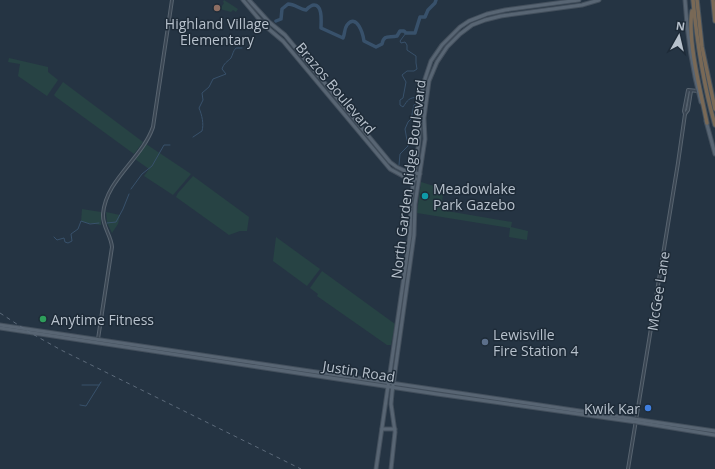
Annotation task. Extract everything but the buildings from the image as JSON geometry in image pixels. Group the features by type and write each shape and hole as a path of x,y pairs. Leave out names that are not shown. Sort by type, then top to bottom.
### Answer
{"highway":[{"path":"692,0 703,76 715,124"},
{"path":"697,0 703,53 715,109"},
{"path":"713,0 715,21"},
{"path":"693,6 691,17 694,57 707,123"}],"main road":[{"name":"Brazos Boulevard","path":"243,0 264,26 283,41 390,169 403,176 419,179"},
{"name":"Brazos Boulevard","path":"249,0 269,22 285,35 390,162 396,168 403,171 420,174"},
{"name":"North Garden Ridge Boulevard","path":"390,370 410,235 410,200 415,174 425,77 435,55 446,40 455,32 470,21 487,14 505,10 579,0"},
{"name":"North Garden Ridge Boulevard","path":"391,469 395,429 391,404 393,382 414,235 414,209 425,139 424,118 429,81 439,57 456,37 472,25 494,17 582,5 599,0"},
{"path":"685,0 689,41 698,91 715,154"},
{"path":"336,105 340,102"},
{"name":"Justin Road","path":"0,325 98,340 120,346 437,394 577,414 636,420 715,431"},
{"name":"Justin Road","path":"0,328 135,344 393,382 437,390 578,410 715,435"},
{"path":"395,338 400,338"},
{"path":"120,346 122,344 135,344"},
{"path":"381,381 387,377 390,370"},
{"path":"376,469 390,370"},
{"path":"475,399 476,395"},
{"path":"577,414 578,410"},
{"path":"382,428 395,429"}],"street":[{"path":"98,340 112,246 104,220 105,204 113,187 146,142 153,127 172,0"},
{"name":"McGee Lane","path":"628,469 690,91 698,91"}],"green space":[{"path":"224,0 238,9 236,12 233,10 231,12 220,9 224,3"},
{"path":"9,58 48,67 48,72 58,80 47,96 18,76 20,64 8,62"},
{"path":"63,82 143,142 134,154 54,95"},
{"path":"146,144 191,174 173,195 144,176 149,169 135,159"},
{"path":"193,176 249,217 247,231 240,231 229,235 176,197"},
{"path":"421,182 434,186 443,195 441,210 512,222 511,227 528,231 527,240 509,237 510,228 417,213"},
{"path":"82,209 101,212 101,225 81,222"},
{"path":"106,212 120,215 118,224 112,233 107,223"},
{"path":"276,237 320,269 307,286 273,261"},
{"path":"322,271 395,324 391,345 387,345 317,296 318,294 310,288"}],"waterway":[{"path":"276,21 281,19 282,9 288,4 306,10 314,5 319,8 321,14 321,28 343,38 345,28 354,21 359,26 364,41 376,47 382,44 384,39 387,37 397,36 400,31 415,33 420,17 425,17 428,10 436,0"},
{"path":"399,165 400,154 408,146 405,129 411,119 414,105 419,102 418,97 415,97 409,100 403,107 400,105 400,100 403,98 406,82 402,75 407,71 414,71 417,69 416,56 407,50 407,45 405,42 401,43 400,41 406,33"},
{"path":"193,137 202,131 203,128 199,108 203,100 202,93 209,87 213,79 226,74 222,69 224,65 231,58 236,48 242,48"},
{"path":"131,189 142,174 152,166 164,145 170,145"},
{"path":"107,223 116,222 129,194"},
{"path":"54,237 57,240 64,238 65,242 68,243 72,241 71,234 78,229 81,221 90,224 99,223"},
{"path":"80,405 86,406 101,382"},
{"path":"82,385 99,385"}],"railway":[{"path":"0,313 29,332 61,350 301,469"}],"place":[{"name":"Highland Village Elementary","path":"217,8"},
{"name":"Meadowlake Park Gazebo","path":"425,196"},
{"name":"Anytime Fitness","path":"43,319"},
{"name":"Lewisville Fire Station 4","path":"485,342"},
{"name":"Kwik Kar","path":"648,408"}]}
